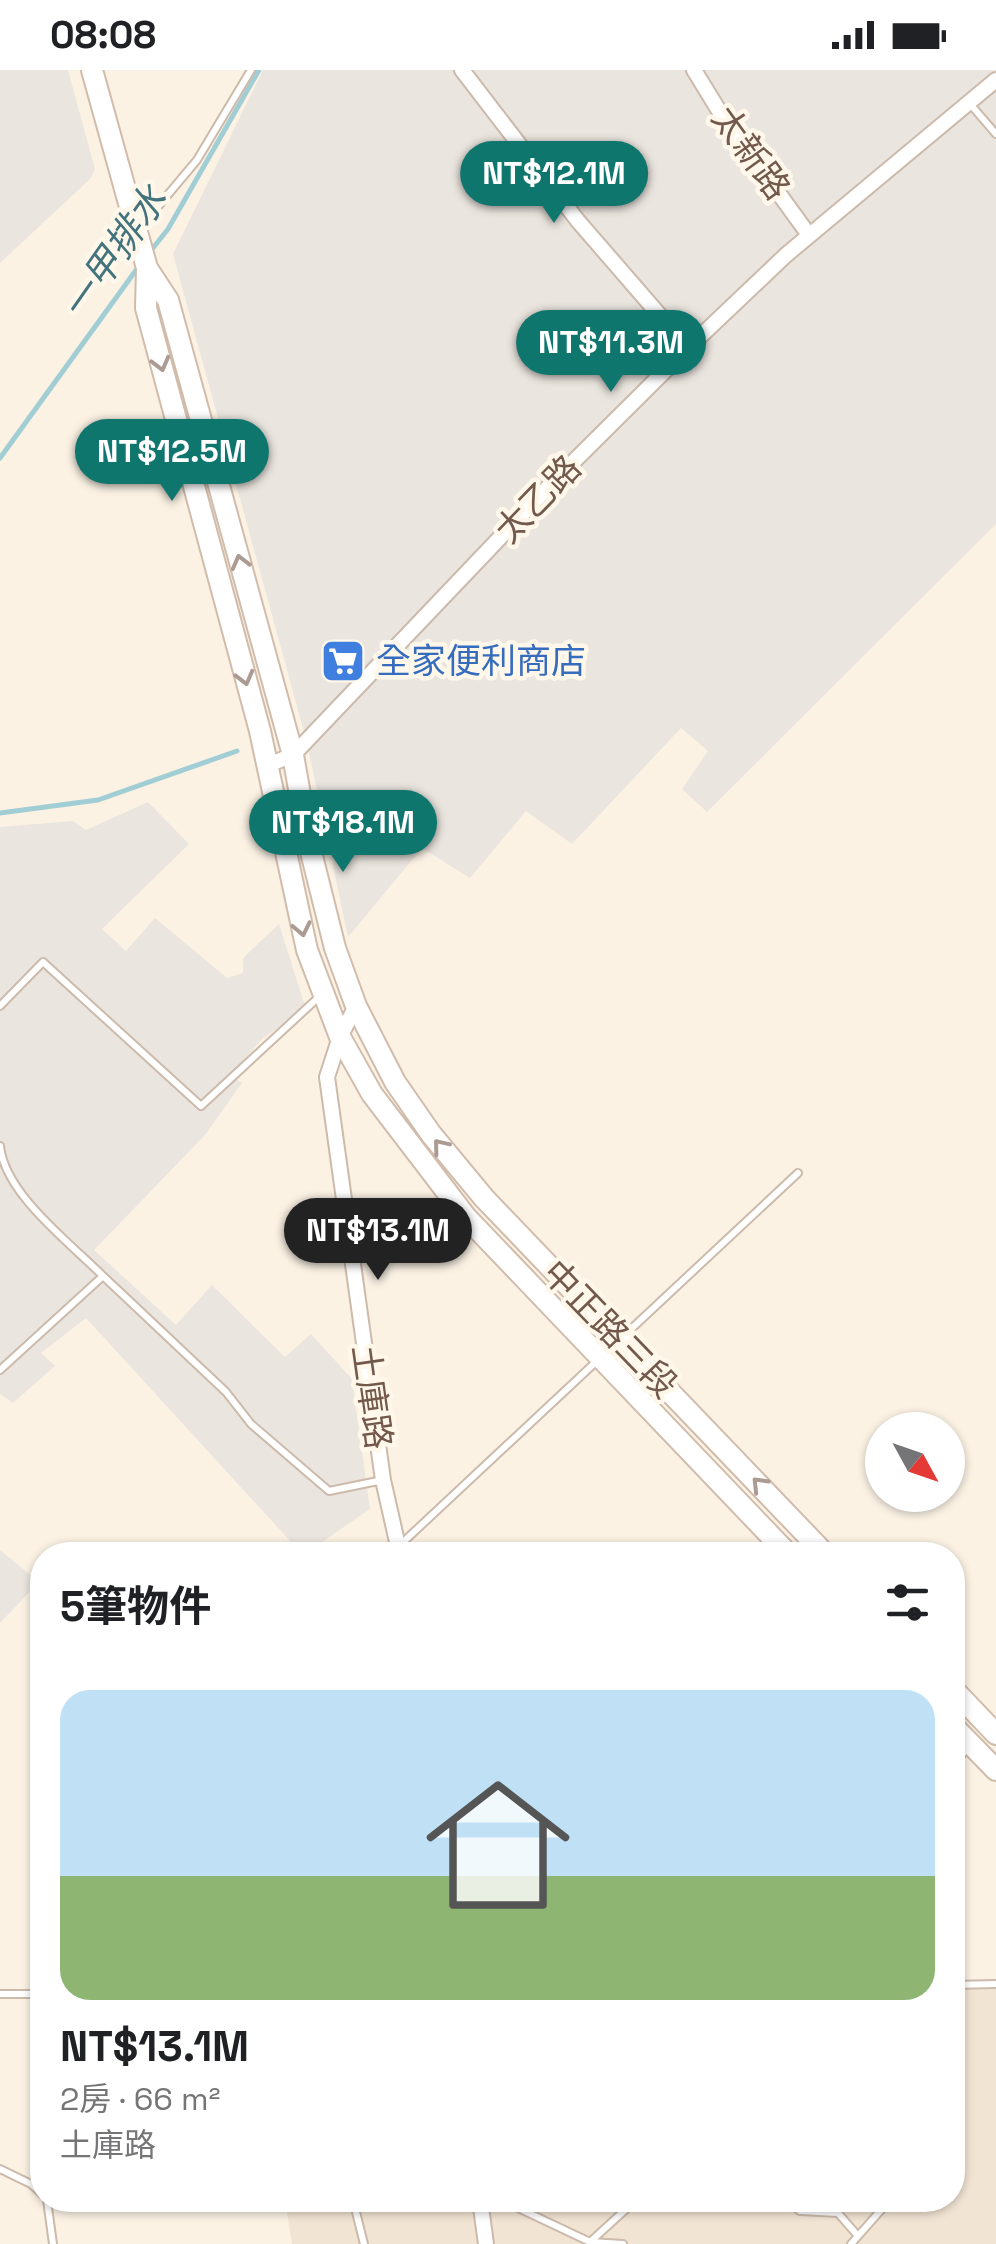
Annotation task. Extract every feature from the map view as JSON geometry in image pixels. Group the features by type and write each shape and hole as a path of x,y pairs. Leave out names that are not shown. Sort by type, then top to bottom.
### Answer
{"main road":[{"path":"92,70 147,268"},
{"name":"中正路三段","path":"147,268 168,300 293,755 308,840 335,948 356,1006 396,1082 430,1134 484,1198 814,1542"},
{"name":"中正路三段","path":"147,268 146,308 260,732 306,950 340,1037 372,1094 466,1217 776,1542"},
{"path":"965,1702 996,1734"},
{"path":"965,1737 996,1770"}],"street":[{"path":"462,70 578,221 688,348"},
{"name":"太新路","path":"694,70 810,235"},
{"name":"太乙路","path":"268,765 293,755 552,482 688,348 810,235 996,80"},
{"name":"土庫路","path":"356,1006 327,1076 383,1480 397,1542"},
{"path":"482,2212 486,2244"}],"lane":[{"path":"136,232 196,160 251,70"},
{"path":"970,104 996,134"},
{"path":"0,1006 44,962 201,1106 323,994"},
{"path":"0,1146 2,1162 14,1186 102,1276 226,1392 250,1424 330,1491 383,1480"},
{"path":"408,1542 598,1357 798,1173"},
{"path":"0,1370 102,1276"},
{"path":"965,1752 972,1744"},
{"path":"965,1985 996,1984"},
{"path":"0,1994 30,1994"},
{"path":"0,2170 30,2184"},
{"path":"49,2212 53,2244"},
{"path":"357,2212 364,2244"},
{"path":"526,2212 590,2242 623,2244"},
{"path":"590,2242 623,2212"},
{"path":"819,2212 838,2213 858,2236"},
{"path":"851,2244 879,2212"}],"shaded area":[{"path":"0,70 68,70 95,169 90,179 0,263"},
{"path":"263,70 996,70 996,524 707,812 682,789 708,751 681,728 572,844 526,811 470,878 422,848 348,937 307,743 173,254"},
{"path":"148,802 189,844 102,929 126,951 155,918 227,978 243,973 243,958 279,924 306,1009 263,1038 230,1075 242,1083 205,1135 94,1250 176,1325 212,1285 285,1357 311,1334 352,1379 370,1509 322,1542 291,1542 86,1318 41,1353 55,1366 13,1403 0,1394 0,827 73,821 86,830"},
{"path":"0,1550 30,1575 30,1591 0,1623"},
{"path":"965,1989 996,1989 996,2244 292,2244 287,2212 965,2212"}],"waterway":[{"name":"一甲排水","path":"149,253 168,229 259,70"},
{"name":"一甲排水","path":"0,458 139,266"},
{"name":"一甲排水","path":"0,813 98,800 237,751"}],"place":[{"name":"全家便利商店","path":"343,661"}]}
